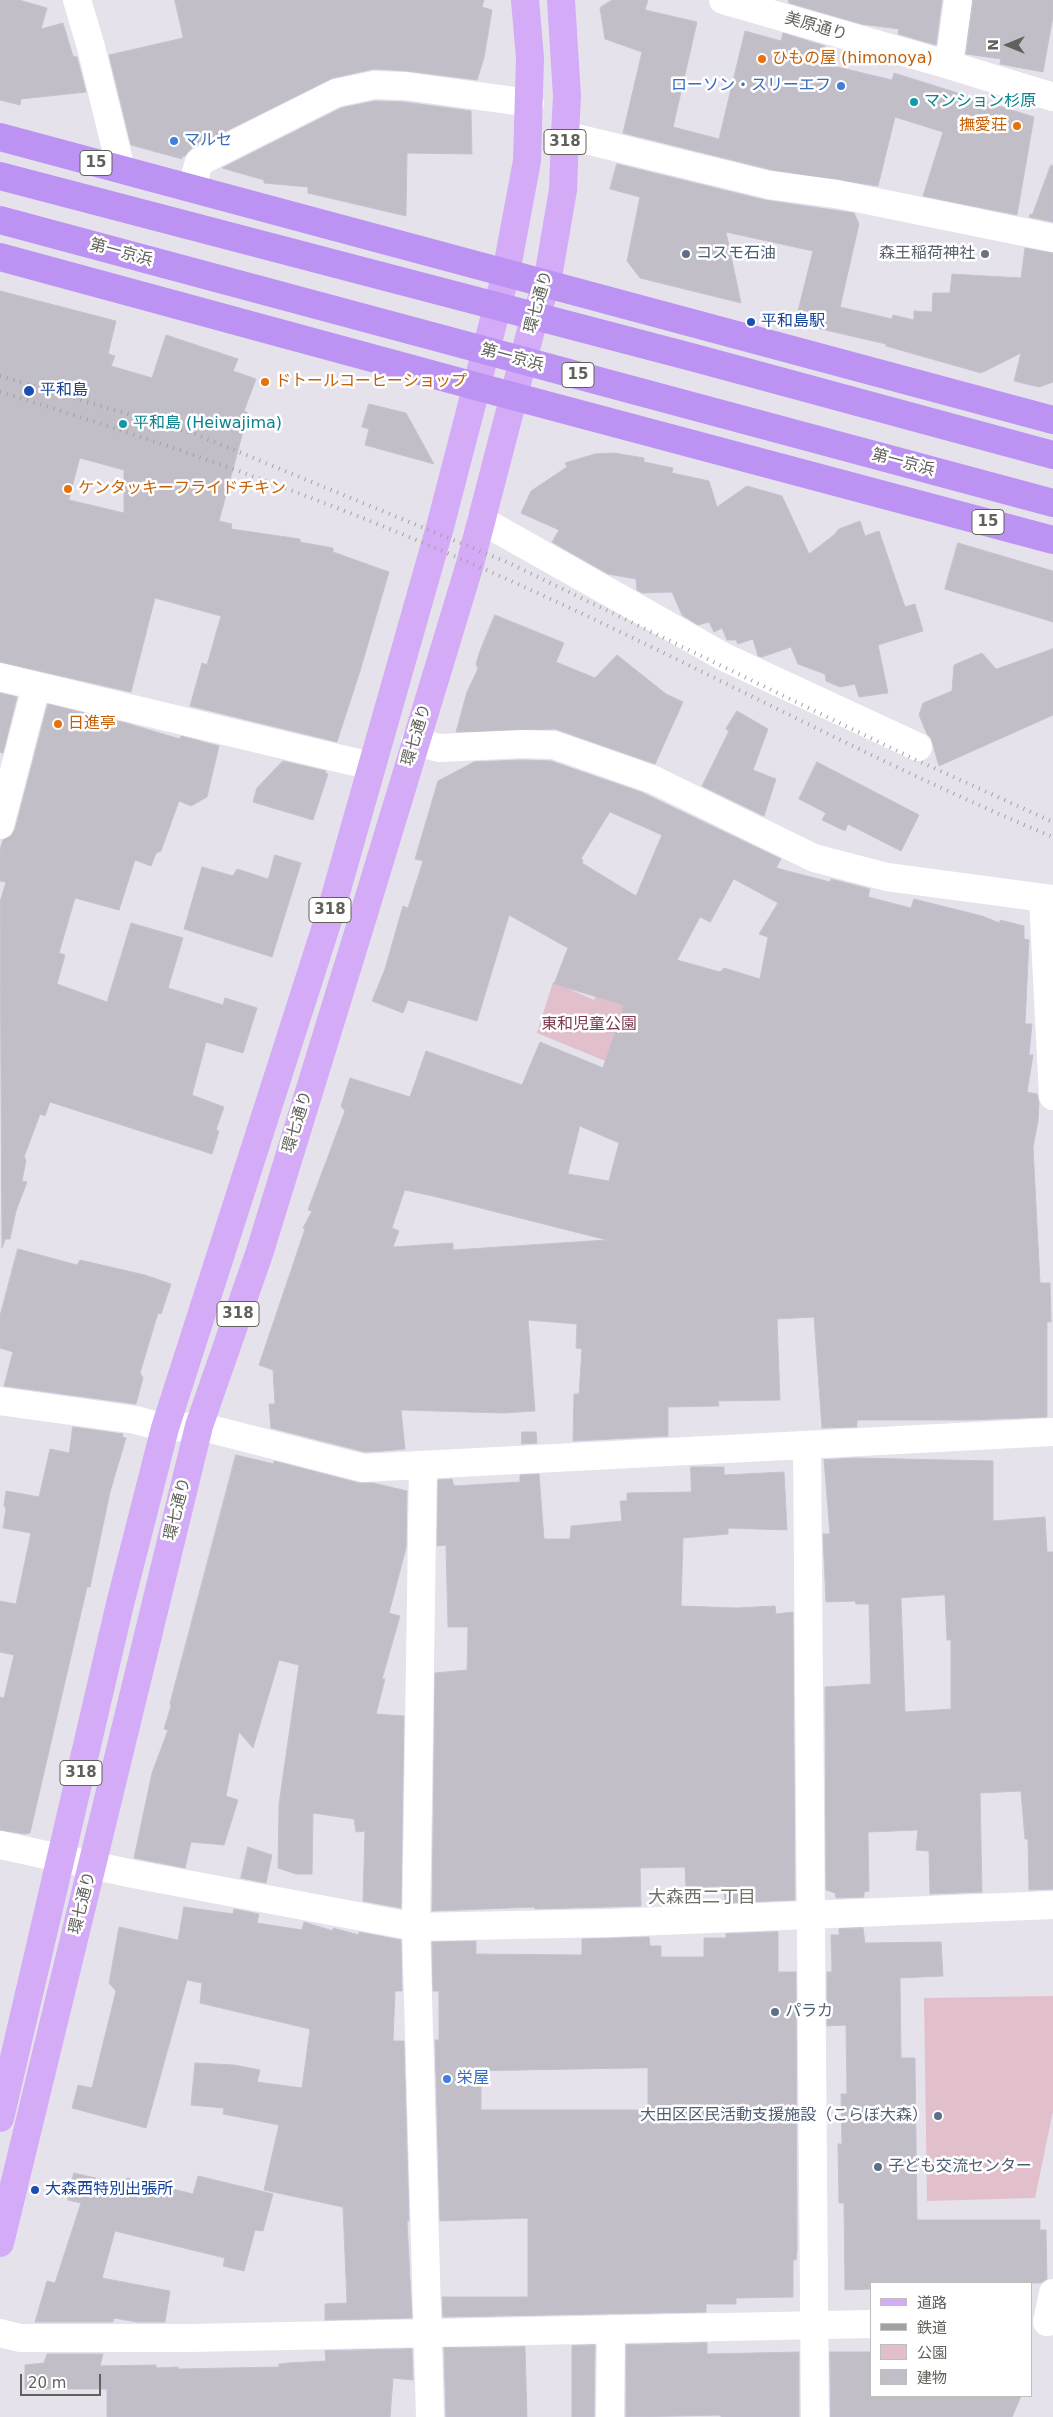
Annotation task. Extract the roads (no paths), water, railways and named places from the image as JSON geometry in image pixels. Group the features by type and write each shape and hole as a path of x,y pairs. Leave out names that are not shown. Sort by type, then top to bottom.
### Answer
{"highway":[{"name":"15","path":"0,137 192,187 1053,420"},
{"name":"15","path":"0,176 694,358 1053,455"},
{"path":"225,197 266,234 386,297 529,338"},
{"name":"第一京浜","path":"0,220 1053,503"},
{"name":"15","path":"0,257 475,386 922,503 1052,535"},
{"name":"15","path":"529,338 690,387 881,463 922,503"}],"main road":[{"name":"環七通り","path":"0,2118 120,1604 165,1428 330,914 440,527 475,386 506,273 527,161 530,58 525,0"},
{"name":"環七通り","path":"0,2243 200,1426 260,1251 470,564 529,338 547,283 563,190 567,96 560,0"}],"street":[{"path":"76,0 91,47 121,169"},
{"name":"美原通り","path":"723,0 782,8 949,65 1053,97"},
{"path":"949,65 958,0"},
{"path":"192,187 200,162 336,93 374,85 405,86 530,103"},
{"path":"565,135 769,185 837,194 1053,238"},
{"path":"481,520 724,657 918,747"},
{"path":"0,677 371,766"},
{"path":"0,825 36,687"},
{"path":"415,742 439,748 522,744 554,745 654,780 814,858 887,877 1048,899 1053,1096"},
{"path":"0,1400 136,1420 165,1428 200,1426 363,1468 1053,1432"},
{"path":"806,1446 814,2417"},
{"path":"422,1465 416,1927 430,2417"},
{"path":"0,1845 92,1866 416,1927 810,1916 1053,1905"},
{"path":"1044,2322 1053,2293"},
{"path":"0,2333 20,2338 190,2338 870,2324"},
{"path":"610,2417 611,2329"}],"railway":[{"path":"0,376 195,434 509,563 914,759 1053,822"},
{"path":"0,392 191,454 317,500 441,550 640,641 914,775 1053,837"}],"place":[{"name":"ひもの屋 (himonoya)","path":"762,59"},
{"name":"ローソン・スリーエフ","path":"841,86"},
{"name":"マンション杉原","path":"914,102"},
{"name":"撫愛荘","path":"1017,126"},
{"name":"マルセ","path":"174,141"},
{"name":"コスモ石油","path":"686,254"},
{"name":"森王稲荷神社","path":"985,254"},
{"name":"平和島駅","path":"751,322"},
{"name":"ドトールコーヒーショップ","path":"265,382"},
{"name":"平和島","path":"29,391"},
{"name":"平和島 (Heiwajima)","path":"123,424"},
{"name":"ケンタッキーフライドチキン","path":"68,489"},
{"name":"日進亭","path":"58,724"},
{"name":"パラカ","path":"775,2012"},
{"name":"栄屋","path":"447,2079"},
{"name":"大田区区民活動支援施設（こらぼ大森）","path":"938,2116"},
{"name":"子ども交流センター","path":"878,2167"},
{"name":"大森西特別出張所","path":"35,2190"}],"district":[{"name":"大森西二丁目","path":"702,1898"}],"park label":[{"name":"東和児童公園","path":"589,1025"}]}
